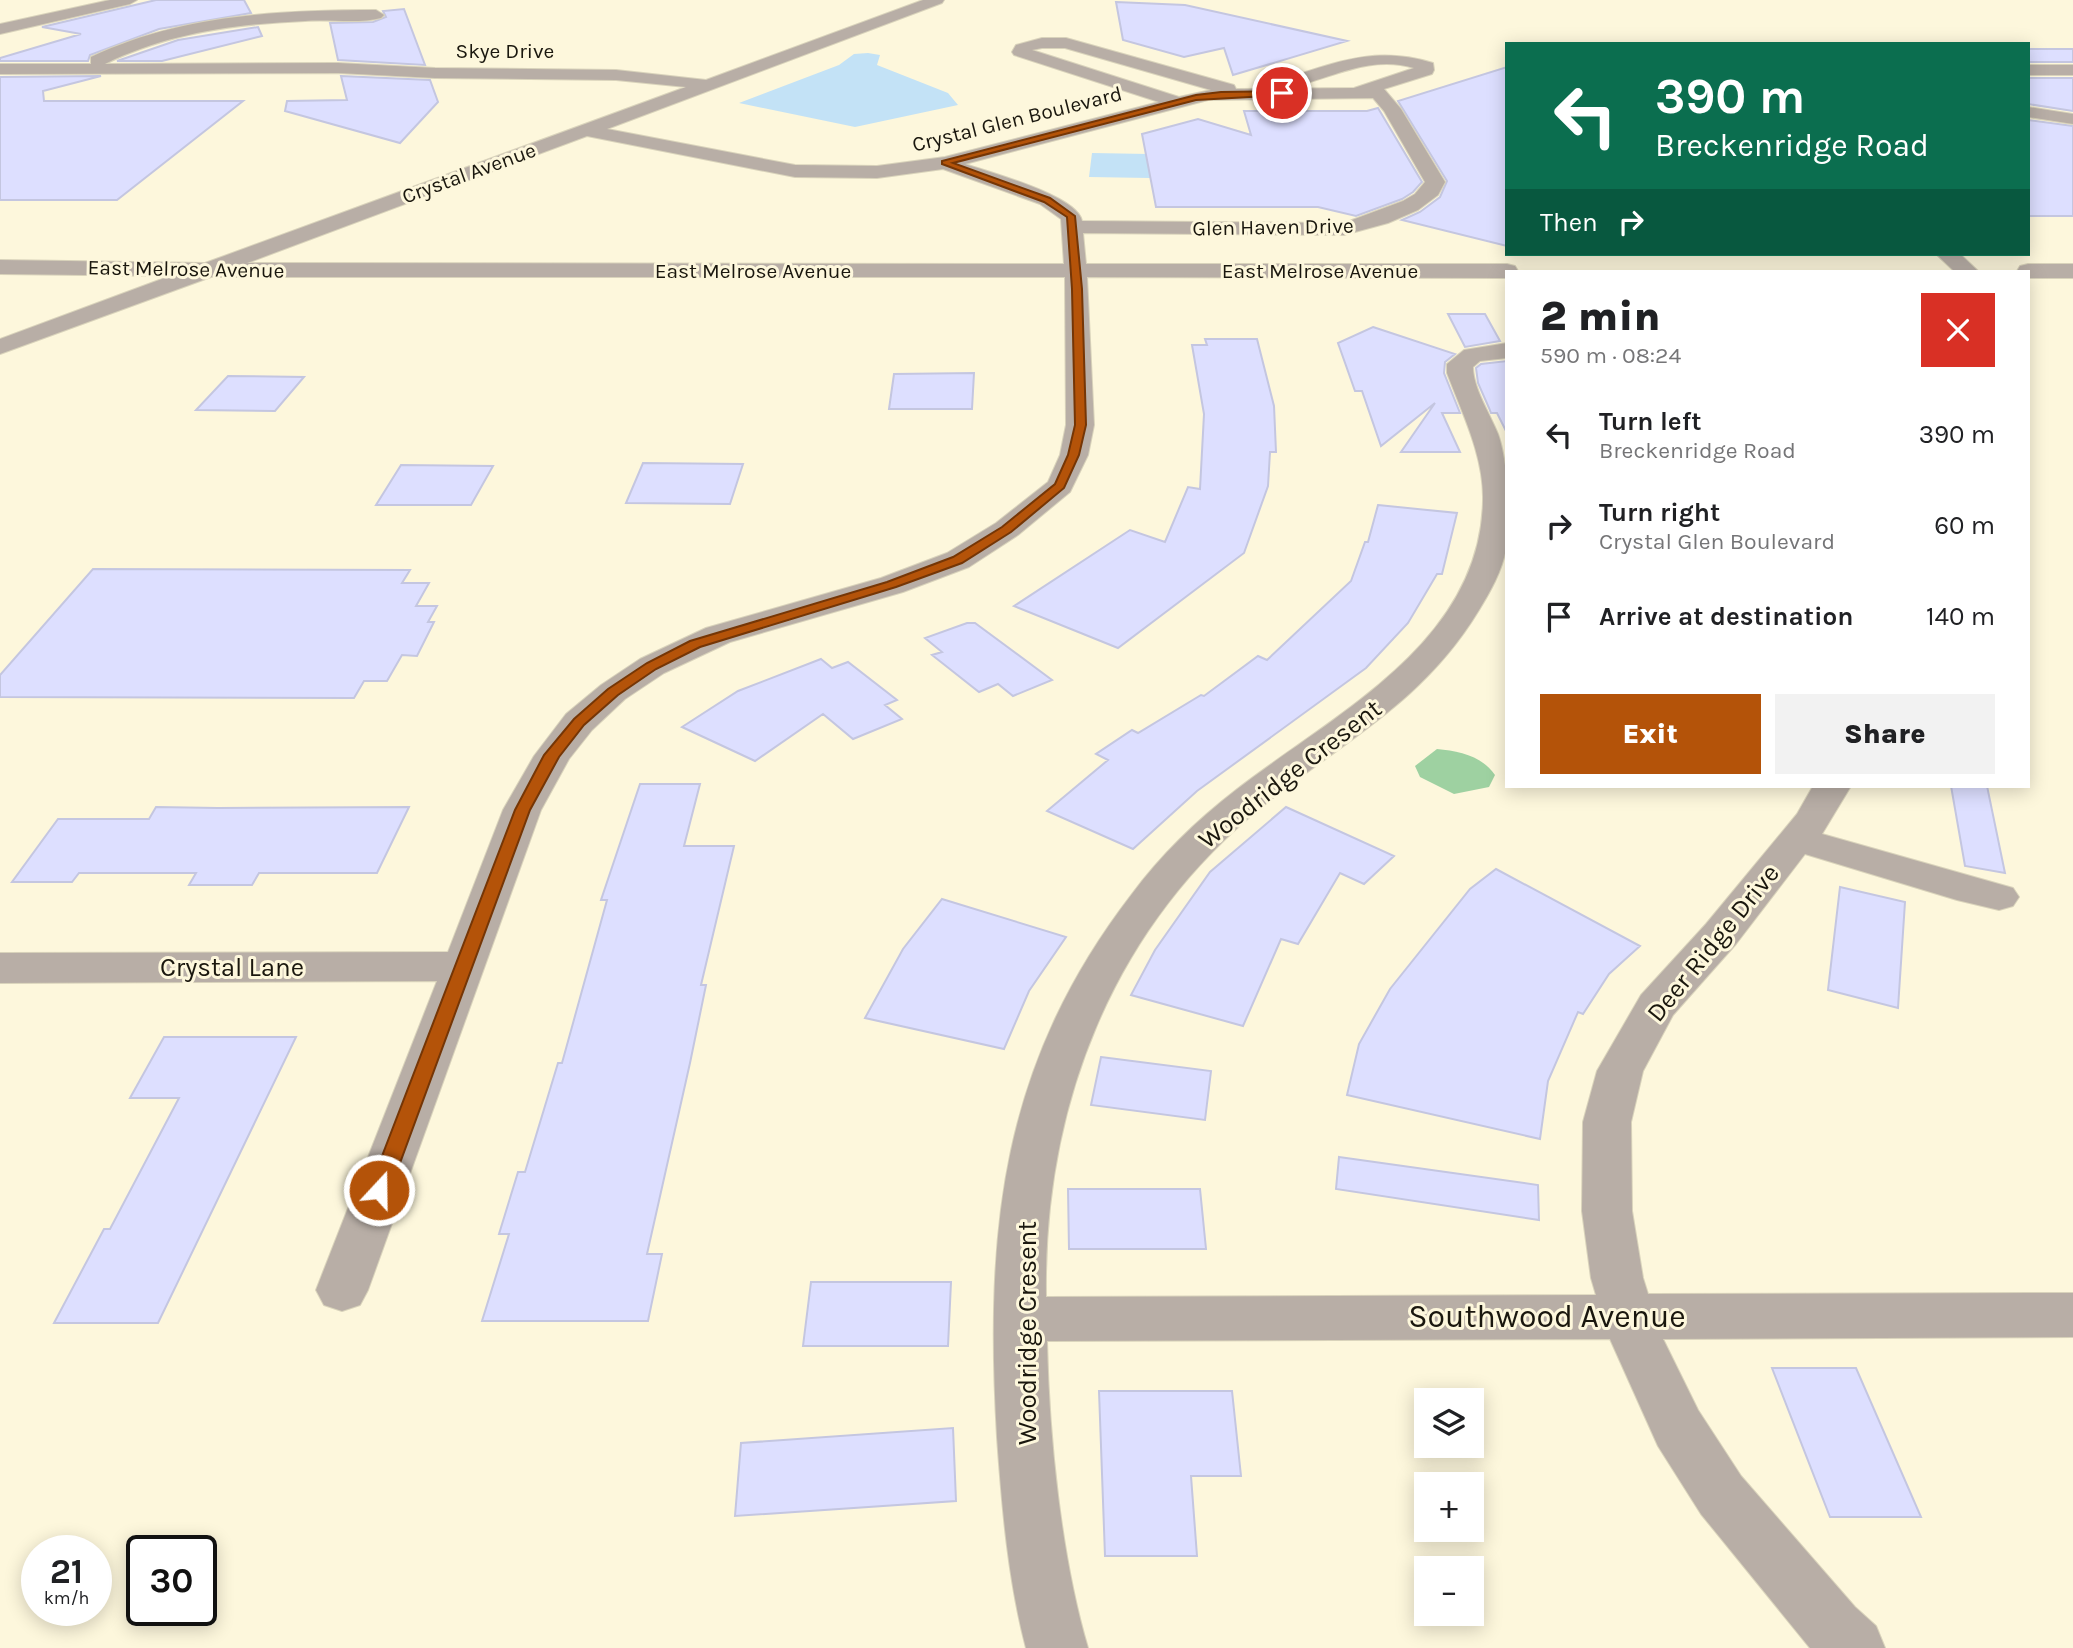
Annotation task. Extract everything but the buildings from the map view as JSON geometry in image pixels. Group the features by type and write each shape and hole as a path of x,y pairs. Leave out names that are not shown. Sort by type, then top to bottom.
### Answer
{"street":[{"path":"0,29 130,0"},
{"name":"Crystal Avenue","path":"0,347 937,0"},
{"path":"83,69 127,48 202,28 294,17 381,11 356,30"},
{"path":"1177,102 1020,52 1022,48 1042,43 1066,43 1251,93 1371,57 1396,58 1427,66 1426,70 1356,93"},
{"path":"301,69 327,54"},
{"name":"Skye Drive","path":"0,69 338,68 616,75 709,84"},
{"name":"Skye Drive","path":"301,69 304,73 341,76 475,82 595,82 689,92"},
{"path":"2030,70 2073,70"},
{"path":"475,82 497,74"},
{"name":"Crystal Glen Boulevard","path":"585,130 795,171 877,172 945,163 1208,95 1378,93"},
{"name":"Glen Haven Drive","path":"1073,227 1327,229 1358,227 1391,215 1431,192 1435,182 1392,109 1378,93"},
{"path":"2033,110 2073,119"},
{"path":"342,1290 523,810 552,755 579,722 613,692 652,666 718,635 892,584 958,560 1007,529 1060,486 1074,455 1080,425 1071,216 1058,205 945,163"},
{"path":"774,186 795,171"},
{"path":"1949,256 1966,270"},
{"name":"East Melrose Avenue","path":"0,267 208,270 1505,271"},
{"path":"2030,271 2073,271"},
{"name":"Woodridge Cresent","path":"1057,1648 1044,1607 1023,1426 1021,1271 1030,1171 1050,1083 1082,1005 1136,916 1183,860 1234,810 1362,718 1406,680 1449,630 1480,581 1493,545 1499,500 1492,457 1460,373 1460,364 1465,358 1489,351 1505,350"},
{"name":"Deer Ridge Drive","path":"1831,788 1813,819 1721,934 1656,1006 1620,1071 1606,1122 1607,1212 1617,1278 1640,1350 1678,1427 1721,1495 1833,1628 1854,1648"},
{"path":"1797,839 1999,897"},
{"name":"Crystal Lane","path":"0,968 464,966"},
{"name":"Southwood Avenue","path":"1022,1319 2073,1315"}],"green space":[{"path":"1437,749 1462,753 1484,763 1495,775 1489,787 1454,794 1420,777 1415,766"}],"water":[{"path":"854,54 880,55 877,65 948,93 958,105 855,127 739,103 839,65"},
{"path":"1092,153 1149,154 1150,178 1089,177"}],"route":[{"path":"379,1190 523,810 552,755 579,722 613,692 652,666 695,644 892,584 958,560 1007,529 1060,486 1074,455 1080,425 1077,289 1071,216 1047,200 945,163 1196,97 1282,93"}]}
